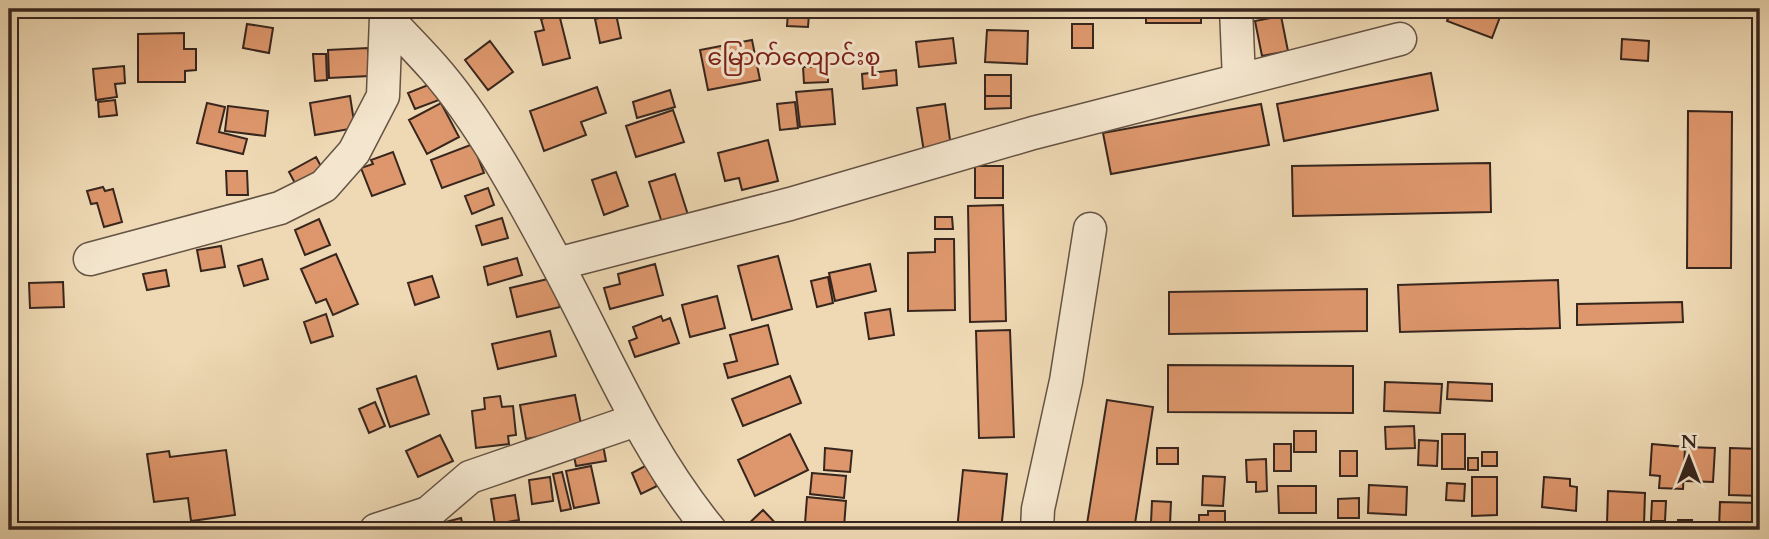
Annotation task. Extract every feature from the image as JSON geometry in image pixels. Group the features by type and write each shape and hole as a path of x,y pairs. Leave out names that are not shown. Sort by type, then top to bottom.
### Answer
{"street":[{"path":"1236,9 1239,80"},
{"path":"90,259 280,208 324,186 354,152 383,96 385,13"},
{"path":"385,13 435,68 482,136 557,264 636,420 687,503 710,530"},
{"path":"557,264 790,204 1033,133 1400,39"},
{"path":"1037,530 1038,509 1066,381 1090,229"},
{"path":"376,530 428,513 470,477 636,420"}],"building":[{"path":"1146,9 1201,9 1201,23 1146,23"},
{"path":"1452,9 1503,9 1492,38 1447,21"},
{"path":"788,12 809,14 808,27 787,26"},
{"path":"559,14 570,58 543,65 535,32 544,30 541,19"},
{"path":"616,14 621,38 600,43 595,19"},
{"path":"1281,16 1288,51 1262,56 1255,21"},
{"path":"247,24 273,28 269,53 243,48"},
{"path":"1072,24 1093,24 1093,48 1072,48"},
{"path":"987,30 1028,31 1027,64 985,62"},
{"path":"184,33 184,49 196,49 196,70 185,71 185,82 138,82 138,34"},
{"path":"953,38 956,63 919,67 916,42"},
{"path":"1622,39 1649,41 1648,61 1621,59"},
{"path":"752,40 760,80 708,90 700,50"},
{"path":"490,41 513,72 488,90 465,60"},
{"path":"368,48 369,76 329,78 328,50"},
{"path":"313,54 326,54 327,80 315,81"},
{"path":"124,66 125,83 115,84 117,97 96,100 93,69"},
{"path":"828,66 828,82 804,83 803,67"},
{"path":"896,70 897,85 863,89 862,74"},
{"path":"1431,73 1438,110 1284,141 1277,104"},
{"path":"985,75 1011,75 1011,96 985,96"},
{"path":"433,83 439,100 415,109 408,93"},
{"path":"597,87 606,113 581,122 586,135 544,151 530,111"},
{"path":"832,89 835,124 800,127 796,92"},
{"path":"670,90 675,107 637,118 633,102"},
{"path":"350,96 355,128 315,135 310,103"},
{"path":"985,96 1011,96 1011,108 985,109"},
{"path":"115,100 117,115 99,117 98,102"},
{"path":"795,102 798,128 780,130 777,104"},
{"path":"207,103 225,107 219,132 247,139 243,154 197,143"},
{"path":"441,103 459,137 427,154 409,120"},
{"path":"945,104 951,147 924,152 917,108"},
{"path":"1261,104 1269,145 1111,174 1103,133"},
{"path":"228,106 268,111 265,136 225,131"},
{"path":"673,110 684,142 636,157 626,126"},
{"path":"1688,111 1732,112 1731,268 1687,268"},
{"path":"768,140 778,181 742,190 739,178 725,181 718,153"},
{"path":"473,144 484,173 442,188 431,160"},
{"path":"393,152 405,184 372,196 361,168 373,164 371,160"},
{"path":"316,157 324,172 297,187 289,172"},
{"path":"1490,163 1491,212 1293,216 1292,166"},
{"path":"975,166 1003,166 1003,198 975,198"},
{"path":"226,171 247,171 248,195 227,195"},
{"path":"616,172 628,206 604,215 592,180"},
{"path":"675,174 689,218 663,226 649,182"},
{"path":"103,187 105,191 113,189 122,222 104,227 97,203 91,204 87,191"},
{"path":"488,188 494,205 472,214 465,196"},
{"path":"1003,205 1006,321 970,322 968,206"},
{"path":"935,217 952,217 953,229 935,229"},
{"path":"502,218 508,238 482,245 476,226"},
{"path":"319,219 330,245 305,255 295,230"},
{"path":"935,239 954,239 955,310 908,311 908,253 935,252"},
{"path":"221,246 225,267 201,271 197,250"},
{"path":"336,254 358,304 333,315 326,299 316,303 301,269"},
{"path":"778,256 792,309 752,320 738,266"},
{"path":"517,258 522,275 488,285 484,267"},
{"path":"262,259 268,279 244,286 238,266"},
{"path":"655,264 663,295 610,309 604,288 620,284 618,274"},
{"path":"870,264 876,291 835,301 829,273"},
{"path":"166,270 169,286 147,290 143,274"},
{"path":"432,276 439,297 415,305 408,283"},
{"path":"828,277 833,303 817,307 811,281"},
{"path":"552,278 560,307 517,317 510,288"},
{"path":"1558,280 1560,328 1400,332 1398,285"},
{"path":"63,282 64,307 30,308 29,283"},
{"path":"1367,289 1367,331 1169,334 1169,292"},
{"path":"717,296 725,328 690,337 682,305"},
{"path":"1682,302 1683,322 1577,325 1577,304"},
{"path":"890,309 894,335 869,339 865,313"},
{"path":"326,314 333,336 311,343 304,322"},
{"path":"661,316 663,321 670,318 679,343 635,357 629,341 637,338 633,327"},
{"path":"768,325 778,364 728,378 724,364 737,361 730,335"},
{"path":"1010,330 1014,437 979,438 976,331"},
{"path":"550,331 556,356 498,369 492,344"},
{"path":"1168,365 1353,366 1353,413 1168,412"},
{"path":"416,376 429,414 390,427 377,389"},
{"path":"790,376 801,403 743,426 732,399"},
{"path":"1385,382 1442,384 1440,413 1384,411"},
{"path":"1448,382 1492,384 1492,401 1447,399"},
{"path":"575,395 582,429 526,439 520,405"},
{"path":"500,396 502,407 513,406 516,435 508,436 509,444 476,448 472,411 485,409 484,398"},
{"path":"1107,400 1153,407 1134,530 1086,530"},
{"path":"375,402 385,426 369,433 359,409"},
{"path":"1414,426 1415,448 1386,449 1385,427"},
{"path":"1294,431 1316,431 1316,452 1294,452"},
{"path":"790,434 808,470 755,496 738,460"},
{"path":"1442,434 1465,434 1465,469 1442,469"},
{"path":"440,435 453,461 418,477 406,451"},
{"path":"1419,440 1438,441 1437,466 1418,465"},
{"path":"1274,444 1291,444 1291,471 1274,471"},
{"path":"1652,444 1685,447 1683,489 1659,488 1660,476 1650,475"},
{"path":"603,445 606,461 576,466 573,451"},
{"path":"1688,447 1715,448 1713,482 1686,481"},
{"path":"825,448 852,451 850,472 824,470"},
{"path":"1157,448 1178,448 1178,464 1157,464"},
{"path":"1730,448 1760,449 1760,496 1729,495"},
{"path":"226,450 235,515 191,521 188,498 154,502 147,454 169,451 170,457"},
{"path":"1340,451 1357,451 1357,476 1340,476"},
{"path":"1482,452 1497,452 1497,466 1482,466"},
{"path":"1468,458 1478,458 1478,470 1468,470"},
{"path":"1266,459 1267,491 1256,492 1256,482 1247,482 1246,460"},
{"path":"647,465 657,486 641,494 632,473"},
{"path":"591,466 599,503 574,508 566,471"},
{"path":"963,470 1007,474 1001,530 957,530"},
{"path":"562,472 571,509 561,511 553,474"},
{"path":"812,473 846,476 844,498 810,494"},
{"path":"1203,476 1225,477 1223,506 1202,505"},
{"path":"550,477 553,501 532,504 529,480"},
{"path":"1472,477 1497,477 1497,515 1472,516"},
{"path":"1544,477 1570,479 1570,486 1577,487 1576,511 1542,507"},
{"path":"1447,483 1465,484 1464,501 1446,500"},
{"path":"1369,485 1407,487 1406,515 1368,513"},
{"path":"1278,486 1316,486 1316,513 1279,513"},
{"path":"1608,491 1645,493 1644,525 1607,524"},
{"path":"515,495 519,520 495,524 491,499"},
{"path":"807,497 846,501 844,527 805,523"},
{"path":"1359,498 1359,518 1338,518 1338,499"},
{"path":"1152,501 1171,502 1170,524 1151,523"},
{"path":"1652,501 1666,501 1665,521 1651,521"},
{"path":"1720,502 1760,503 1760,529 1719,528"},
{"path":"763,510 782,530 742,530"},
{"path":"1208,511 1225,511 1225,530 1199,530 1199,515 1208,515"},
{"path":"461,518 464,530 435,530 434,525"},
{"path":"1678,520 1692,520 1692,525 1715,525 1715,530 1678,530"},
{"path":"558,522 559,530 534,530 533,526"},
{"path":"1473,523 1496,524 1495,530 1472,530"}],"district":[{"name":"မြောက်ကျောင်းစု","path":"794,57"}]}
